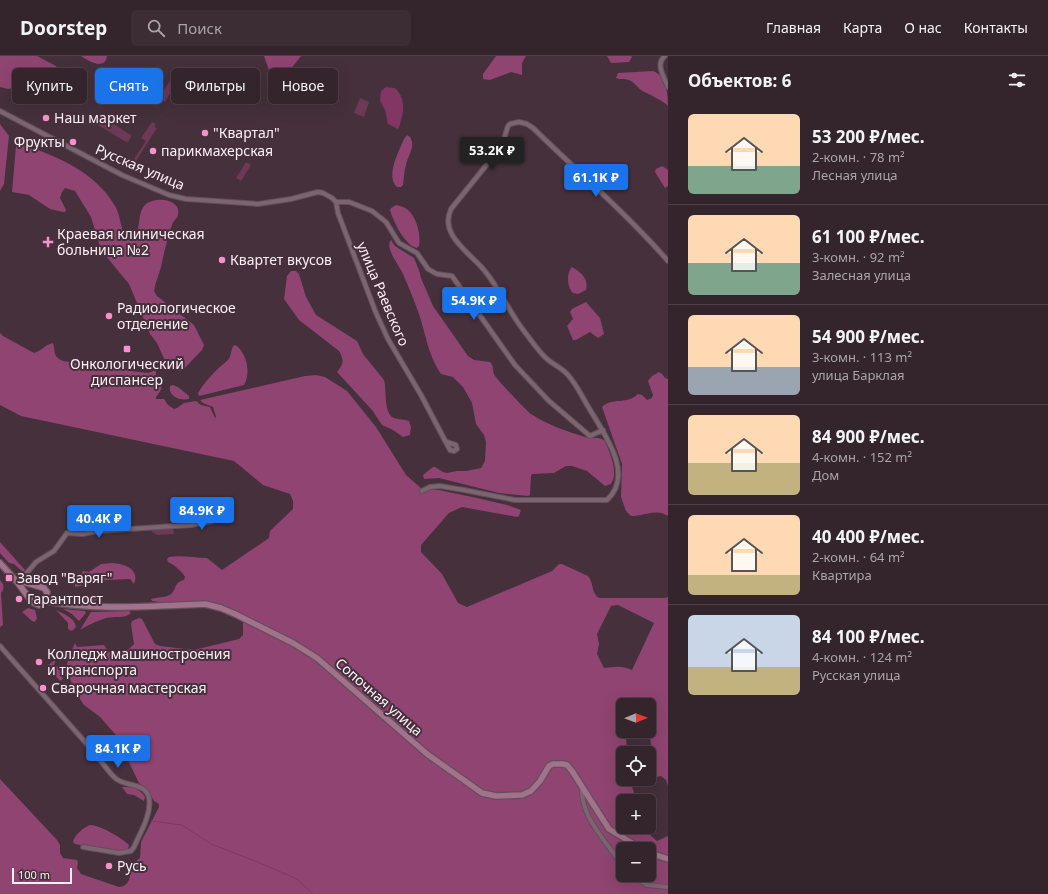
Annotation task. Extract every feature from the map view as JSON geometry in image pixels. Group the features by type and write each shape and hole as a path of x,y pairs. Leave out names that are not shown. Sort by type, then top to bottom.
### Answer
{"main road":[{"path":"0,563 17,580 34,604 42,605 46,601 47,592 44,588 17,580"},
{"name":"Сопочная улица","path":"46,601 57,604 93,606 205,604 221,608 265,628 317,658 426,754 482,793 496,796 522,795 536,786 549,766 559,763 567,765 610,829 631,842"},
{"path":"656,855 668,859"}],"street":[{"path":"665,56 660,67 668,87"},
{"name":"Русская улица","path":"0,111 126,177 169,195 183,199 258,204 291,199 318,192 323,193 336,202"},
{"path":"422,491 430,487 440,486 515,500 607,500 615,491 619,476 618,465 613,450 570,377 564,370 546,359 516,321 496,285 451,234 448,218 451,208 497,152 503,142 510,124 520,122 527,124 532,128 605,196 668,261"},
{"path":"336,202 349,202 372,211 389,224 399,243 417,253 428,269 437,274 452,276 512,360 548,401 590,436 602,430"},
{"name":"улица Раевского","path":"336,202 338,213 376,313 388,339 421,395 446,442"},
{"path":"17,580 36,562 54,552 67,533 82,534 98,531 189,525 214,521"},
{"path":"0,646 114,777 124,783 137,785 145,791 148,796 146,818 131,851 119,853 83,847"},
{"path":"582,788 582,802 588,816 602,838 616,856"},
{"path":"642,882 647,885 668,887"}],"shaded area":[{"path":"0,56 37,56 57,68 12,68 12,89 0,87"},
{"path":"81,56 107,56 106,61 96,64"},
{"path":"264,56 301,56 292,68 268,68"},
{"path":"496,56 526,56 522,63 522,75 511,72 490,80 483,79 483,74"},
{"path":"607,56 632,57 629,62 611,63"},
{"path":"653,71 661,76 667,91 668,106 641,90 631,81 616,78 618,73"},
{"path":"171,79 171,92 165,102 163,100 163,91"},
{"path":"386,87 395,88 402,99 403,111 398,129 388,124 385,110 380,101 381,91"},
{"path":"360,98 369,102 364,117 354,113"},
{"path":"98,114 131,135 128,142 93,122"},
{"path":"152,122 156,124 154,127 157,128 136,161 134,159 146,141 141,138"},
{"path":"0,124 9,136 4,184 0,191"},
{"path":"407,135 412,141 412,148 405,167 403,185 401,187 397,187 392,177 394,164"},
{"path":"18,144 22,144 62,160 86,174 97,183 115,206 126,238 132,239 136,236 142,209 148,203 165,200 171,202 178,209 177,218 170,230 154,291 157,296 194,325 204,345 202,350 182,371 175,370 167,365 157,343 150,334 129,284 101,250 91,217 75,191 65,188 62,192 60,198 66,210 65,212 50,209 29,195 12,192 16,146"},
{"path":"246,162 251,165 241,181 236,178"},
{"path":"662,166 668,170 668,186 665,188 655,172 656,169"},
{"path":"396,205 407,209 414,217 418,227 419,237 419,246 417,248 408,243 394,220 390,210"},
{"path":"391,240 395,246 414,258 433,306 468,356 474,360 490,362 496,377 531,414 564,430 585,437 603,439 605,441 614,469 611,484 605,486 587,471 572,466 566,466 554,473 532,474 530,495 528,496 499,493 439,478 424,479 423,475 433,467 447,473 481,468 485,461 486,442 484,435 476,424 472,403 463,387 453,377 441,374 434,361 428,347 414,300 403,274 391,253 389,245"},
{"path":"572,267 584,276 587,286 586,290 578,294 573,293 568,284 568,276"},
{"path":"291,271 296,271 299,274 306,297 316,315 357,341 363,354 384,380 388,412 394,418 409,421 411,427 410,435 403,437 382,425 372,410 337,372 342,362 342,357 339,351 299,320 284,299 287,276"},
{"path":"586,302 600,318 604,334 598,338 590,332 576,340 573,340 567,326 573,319 570,312 572,309"},
{"path":"0,333 34,353 53,343 55,354 63,361 148,373 156,370 156,376 160,378 162,386 156,399 164,399 168,405 174,409 184,403 196,401 201,405 210,407 215,418 213,407 203,403 200,400 305,376 316,375 325,377 347,391 376,427 406,475 422,489 439,490 477,498 521,510 519,516 517,517 462,507 449,513 421,545 421,552 442,574 458,603 467,607 552,571 559,564 588,576 596,596 599,598 668,597 668,786 666,780 661,776 657,777 656,776 656,746 651,746 650,738 656,738 656,698 616,698 616,738 626,738 627,746 616,746 616,786 632,786 635,794 616,794 616,834 650,834 657,841 668,836 668,894 0,894 0,779 57,840 60,845 60,853 63,858 77,860 77,868 81,874 119,887 126,885 130,876 131,865 140,858 141,842 159,807 159,804 154,801 147,789 139,783 115,734 100,717 84,705 77,695 66,670 68,659 75,643 77,647 104,645 109,652 129,649 134,644 131,624 132,621 139,618 142,619 155,644 160,646 194,650 239,639 243,635 243,620 231,609 202,601 170,603 152,601 151,599 164,597 171,594 177,584 184,580 185,577 182,573 168,562 167,559 169,557 179,556 207,558 222,570 269,538 270,531 293,509 293,501 290,494 263,485 234,461 21,416 0,405","holes":["618,605 654,623 632,670 621,667 604,668 597,654 599,644 597,634 611,606"]},
{"path":"234,345 237,346 243,354 247,364 247,375 244,385 199,396 198,393 206,382 228,360"},
{"path":"659,372 668,379 668,516 655,512 631,516 626,511 621,497 622,464 602,407 610,402 629,399 638,394 642,395 647,400 652,398 653,395 648,381 652,376"},
{"path":"173,385 189,396 189,399 179,399 175,397 170,390 170,386"},
{"path":"173,528 174,534 158,535 152,532 152,530"},
{"path":"0,542 25,570 23,572 14,564 9,563 0,553"},
{"path":"112,563 130,568 135,575 134,584 130,579 107,580 75,587 75,584 83,571 89,572 101,564"},
{"path":"0,580 4,586 1,593 3,625 0,627"},
{"path":"95,595 97,599 95,602 82,603 77,600 77,598"},
{"path":"28,608 35,610 37,618 35,622 22,612"},
{"path":"63,609 85,611 86,613 79,621 72,614"},
{"path":"56,610 74,621 76,627 72,631 68,629 68,623"},
{"path":"129,611 131,613 123,617 106,618 80,630 91,612"},
{"path":"56,659 54,665 58,667 63,679 60,681 47,666"},
{"path":"122,787 138,790 145,797 144,801 134,795 127,794"},
{"path":"90,825 105,829 126,842 129,845 128,849 118,852 75,844 73,842 77,834"}],"waterway":[{"path":"151,821 182,825 211,844 297,879 313,894"}],"place":[{"name":"Наш маркет","path":"46,118"},
{"name":"\"Квартал\"","path":"205,133"},
{"name":"Фрукты","path":"73,142"},
{"name":"парикмахерская","path":"153,151"},
{"name":"Краевая клиническая больница №2","path":"48,242"},
{"name":"Квартет вкусов","path":"222,260"},
{"name":"Радиологическое отделение","path":"109,316"},
{"name":"Онкологический диспансер","path":"127,349"},
{"name":"Завод \"Варяг\"","path":"9,578"},
{"name":"Гарантпост","path":"19,599"},
{"name":"Колледж машиностроения и транспорта","path":"39,662"},
{"name":"Сварочная мастерская","path":"43,688"},
{"name":"Русь","path":"109,866"}]}
